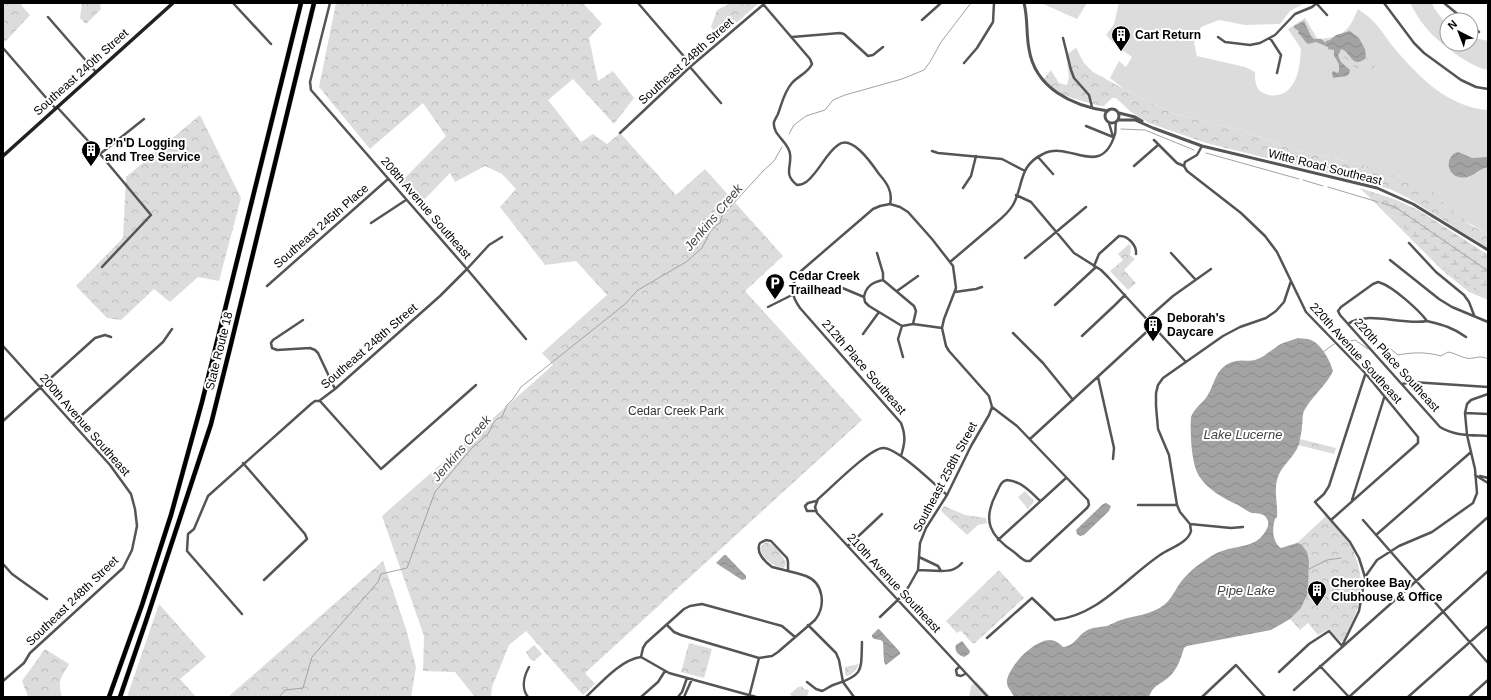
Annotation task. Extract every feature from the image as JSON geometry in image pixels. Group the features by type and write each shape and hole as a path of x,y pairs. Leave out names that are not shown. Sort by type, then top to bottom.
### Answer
{"highway":[{"name":"State Route 18","path":"109,697 142,605 171,515 198,417 255,193 301,3"},
{"name":"State Route 18","path":"120,697 149,614 211,424 314,3"}],"main road":[{"name":"Southeast 240th Street","path":"3,156 95,71 173,3"}],"street":[{"path":"233,3 270,44"},
{"name":"208th Avenue Southeast","path":"330,3 310,82 311,90 526,339"},
{"path":"638,3 688,61 690,67 721,104"},
{"path":"922,20 941,3"},
{"path":"964,63 977,48 993,22 994,3"},
{"name":"Witte Road Southeast","path":"1024,3 1029,50 1033,66 1047,86 1061,96 1072,101 1108,111 1114,109 1119,113 1135,117 1147,125"},
{"path":"1218,37 1225,42 1250,45 1260,43 1270,38 1296,14 1312,8 1317,3 1327,15"},
{"path":"1384,3 1414,43 1424,53 1462,80 1476,87 1488,89"},
{"path":"1444,3 1455,12"},
{"path":"764,4 810,59 812,64 810,68 792,83 786,91 774,122 777,132 789,150 791,158 788,169 791,179 797,185 805,183 835,148 842,142 847,142 869,160 887,185 892,196 890,204"},
{"name":"Southeast 248th Street","path":"620,133 690,67 764,4"},
{"path":"48,17 95,71"},
{"path":"792,38 840,33 844,34 868,56 883,47"},
{"path":"1064,38 1074,78 1089,95 1094,108"},
{"path":"1270,38 1281,54 1277,73"},
{"path":"3,48 100,154 151,215 102,267"},
{"name":"Witte Road Southeast","path":"1094,108 1105,116 1109,123 1134,119 1202,146 1349,180 1387,192 1414,204 1488,250"},
{"path":"1105,116 1108,111"},
{"path":"950,262 1012,207 1024,171 1030,164 1044,153 1057,150 1066,151 1083,157 1098,157 1108,149 1115,134 1119,113"},
{"path":"100,154 144,119"},
{"path":"1109,123 1113,137"},
{"path":"1086,126 1113,137"},
{"name":"220th Avenue Southeast","path":"1154,140 1177,163 1184,166 1187,171 1241,213 1265,236 1277,252 1306,312 1366,374 1381,391 1384,398 1417,435 1419,440 1418,443 1352,500"},
{"path":"1134,166 1158,145"},
{"path":"1184,166 1185,162 1197,155 1202,146"},
{"path":"932,151 938,153 1002,159 1024,171"},
{"path":"963,188 971,176 976,156"},
{"path":"1038,157 1053,174"},
{"name":"Southeast 245th Place","path":"267,286 388,179"},
{"path":"1016,195 1031,202 1074,253 1108,277 1186,362"},
{"path":"371,223 406,200"},
{"path":"768,307 792,295 793,286 797,275 873,210 883,205 890,204 900,207 908,212 950,262 954,271 956,282 955,292 942,328 946,346 949,351 989,396 992,407 1012,421 1030,439 1086,497 1089,505 1034,558 1030,561 1026,561 1006,548 998,540 991,529 989,518 991,503 1002,482 1006,480 1013,481 1027,488 1040,501"},
{"path":"1025,258 1086,207"},
{"path":"1055,305 1095,267 1101,252 1117,237 1122,235 1127,237 1136,248 1136,254"},
{"name":"Southeast 248th Street","path":"242,614 187,551 188,534 194,529 208,496 243,463 311,404 315,401 320,401 335,389 440,296 489,245 502,237"},
{"path":"1409,243 1436,272 1464,295 1469,302 1474,316"},
{"path":"877,253 883,273 883,280 914,306 916,311 913,324"},
{"path":"1171,253 1195,279"},
{"path":"1390,260 1439,299 1452,307 1488,322"},
{"path":"1147,319 1173,296 1211,269"},
{"path":"897,292 918,276"},
{"path":"883,280 874,282 866,290 864,297 866,304 902,326 913,324 942,328"},
{"path":"987,638 1032,598 1055,620 1067,618 1082,612 1111,596 1159,555 1187,539 1192,531 1190,524 1180,512 1177,505 1169,455 1158,429 1156,393 1158,385 1163,378 1228,333 1266,318 1276,311 1284,302 1291,280"},
{"name":"220th Place Southeast","path":"1426,321 1422,315 1384,284 1378,282 1341,307 1338,311 1438,425 1444,430 1452,433 1467,435"},
{"path":"840,287 864,297"},
{"path":"955,292 982,287"},
{"name":"212th Place Southeast","path":"792,295 800,308 901,424 905,435 905,444 901,456"},
{"path":"1082,336 1125,295"},
{"path":"863,334 879,312"},
{"path":"1348,324 1355,320 1378,319 1404,322 1426,321 1446,325 1466,337"},
{"path":"303,320 273,340 271,343 272,348 277,350 310,348 315,350 318,353 335,389"},
{"path":"902,326 898,339 903,357"},
{"path":"1030,439 1153,326"},
{"path":"73,423 163,342 172,329"},
{"path":"1013,333 1043,363 1073,400"},
{"path":"3,421 40,386 96,338 105,335 111,337"},
{"name":"200th Avenue Southeast","path":"3,346 110,464 131,494 137,526"},
{"path":"1365,577 1350,542 1315,502 1329,486 1366,374"},
{"path":"1098,377 1114,448 1113,458"},
{"path":"1402,384 1412,382 1488,387"},
{"path":"320,401 381,469 476,385"},
{"path":"1342,646 1358,616 1365,577 1377,560 1390,551 1432,532 1471,506 1475,501 1477,493 1475,475 1467,435 1465,413 1467,404 1471,400 1488,394"},
{"path":"1330,520 1352,500 1384,398"},
{"name":"Southeast 258th Street","path":"880,617 898,600 909,586 918,570 920,543 924,533 947,495 992,407"},
{"path":"1465,413 1488,414"},
{"path":"1467,435 1488,436"},
{"path":"816,511 809,512 805,508 808,503 816,501 874,450 878,449 887,448 901,456 947,495"},
{"path":"1376,535 1471,451"},
{"path":"243,463 305,534 307,539 264,580"},
{"path":"1475,475 1488,478"},
{"path":"1475,475 1488,483"},
{"path":"998,540 1066,478"},
{"name":"210th Avenue Southeast","path":"816,501 816,511 965,674 988,697"},
{"path":"1138,505 1177,505"},
{"path":"848,546 882,514"},
{"path":"1294,690 1488,517"},
{"path":"1362,520 1417,580 1488,663"},
{"path":"1190,524 1243,528"},
{"name":"Southeast 248th Street","path":"3,681 24,663 30,653 123,568 132,550 137,526"},
{"path":"667,625 681,636 759,658 772,656 820,614 822,608 821,592 813,580 807,576 788,571 769,565 758,552 757,549 760,543 766,540 771,541 786,558 788,562 788,571"},
{"path":"919,557 938,566 941,571"},
{"path":"918,570 952,571 959,567 962,563"},
{"path":"3,564 12,574 46,599"},
{"path":"1320,666 1349,697 1488,571"},
{"path":"641,657 646,643 684,609 690,606 702,604 782,626 795,637"},
{"path":"808,625 836,653 839,660 843,682 854,697"},
{"path":"1408,697 1488,626"},
{"path":"1279,672 1309,644 1329,631 1342,646"},
{"path":"807,682 816,689 822,691 834,684 854,678 860,669 862,642"},
{"path":"586,697 623,664 632,659 641,657 665,671 692,680 756,697"},
{"path":"750,696 759,658"},
{"path":"1202,697 1236,665 1265,697"},
{"path":"528,697 524,690 525,675 529,667"},
{"name":"210th Avenue Southeast","path":"959,667 956,670 957,675 961,676 965,674"},
{"path":"642,697 658,682 665,671"},
{"path":"678,697 682,692 687,678"},
{"path":"684,697 692,680"},
{"path":"1469,697 1488,680"}],"green space":[{"path":"3,3 22,3 21,5 30,15 5,42 3,39"},
{"path":"82,3 100,3 101,9 86,24 80,18"},
{"name":"Cedar Creek Park","path":"336,3 583,3 602,24 589,38 598,81 613,71 634,98 614,124 573,79 548,100 581,142 593,134 607,144 620,133 676,195 705,169 783,256 745,291 862,420 585,673 595,684 583,695 526,631 509,645 492,687 491,697 475,697 455,672 423,671 424,636 382,516 553,365 542,353 607,295 576,261 545,265 500,207 516,189 502,174 485,166 455,182 450,173 421,203 398,185 446,136 423,103 370,149 319,87"},
{"path":"731,3 759,3 719,38 711,27 717,10"},
{"path":"1041,3 1087,3 1077,19"},
{"path":"1119,3 1305,3 1290,11 1280,24 1245,25 1219,20 1201,27 1194,43 1197,56 1245,67 1255,72 1256,84 1259,90 1262,93 1270,95 1279,95 1287,91 1293,84 1298,70 1301,49 1288,29 1305,18 1317,38 1333,37 1341,34 1347,29 1358,9 1375,23 1414,70 1436,89 1460,103 1474,108 1488,110 1488,234 1371,167 1291,149 1252,134 1172,113 1124,89 1110,78 1119,61 1126,67 1132,57 1118,47 1106,35 1114,24"},
{"path":"1410,3 1432,3 1439,15 1439,41 1424,26"},
{"path":"1479,39 1488,41 1488,70 1473,65 1453,52 1479,52"},
{"path":"1076,48 1084,63 1093,72 1172,113 1252,134 1291,149 1371,167 1420,186 1425,190 1432,191 1468,223 1488,233 1488,248 1408,198 1390,189 1206,143 1149,123 1131,112 1116,98 1112,98 1104,106 1100,106 1061,94 1042,81 1051,70 1059,83 1067,85 1069,77 1066,55"},
{"path":"1341,49 1345,50 1352,60 1363,61 1366,58 1373,61 1376,64 1372,73 1368,73 1360,68 1357,69 1343,57 1338,56"},
{"path":"200,115 241,198 219,281 198,277 170,302 154,289 121,320 107,318 76,286 123,238 126,177"},
{"path":"1360,188 1394,199 1418,210 1488,255 1488,300 1469,292 1442,270"},
{"path":"1397,201 1418,210 1488,255 1488,297 1473,290 1446,270 1422,246 1387,209 1392,203"},
{"path":"1129,244 1131,246 1130,255 1135,259 1124,270 1136,283 1128,290 1110,271 1123,260 1118,254"},
{"path":"1300,439 1336,448 1334,454 1298,445"},
{"path":"1025,491 1034,501 1028,509 1018,497"},
{"path":"944,506 965,515 986,518 987,523 978,525 967,535 941,511"},
{"path":"1326,516 1351,544 1360,575 1361,585 1359,604 1343,641 1340,641 1329,629 1318,635 1308,623 1300,630 1290,619 1301,608 1308,593 1309,561 1301,544 1297,543"},
{"path":"766,542 775,547 780,554 786,563 784,568 772,564 765,558 760,547"},
{"path":"383,561 406,629 416,667 411,697 228,697"},
{"path":"999,570 1024,598 975,643 972,643 962,632 960,631 957,633 946,621"},
{"path":"159,604 206,657 180,679 196,697 127,697"},
{"path":"689,643 712,649 704,678 681,672"},
{"path":"534,645 542,654 534,661 530,659 526,652"},
{"path":"45,649 69,664 60,683 62,697 28,697 22,681"},
{"path":"859,664 853,673 847,676 845,675 845,667"},
{"path":"976,681 992,697 969,697 971,686"},
{"path":"802,686 804,689 809,690 807,697 792,697 790,694 798,687"}],"water":[{"path":"1304,21 1314,39 1321,39 1326,43 1326,41 1330,40 1336,35 1350,31 1359,38 1365,49 1366,58 1357,62 1354,61 1345,51 1341,49 1338,56 1341,62 1350,70 1349,74 1346,76 1333,78 1333,71 1338,73 1339,69 1338,62 1334,56 1334,50 1328,49 1328,47 1316,42 1306,43 1298,33 1299,31 1294,28 1294,26"},
{"path":"1458,152 1472,158 1488,157 1488,167 1469,176 1456,176 1450,170 1449,163 1452,156"},
{"path":"1298,338 1309,339 1315,342 1327,357 1333,371 1304,411 1299,444 1297,449 1281,470 1276,485 1277,517 1273,526 1274,539 1281,548 1297,543 1301,544 1307,552 1309,561 1308,593 1301,608 1290,619 1271,630 1187,646 1184,648 1174,671 1169,677 1155,687 1149,697 1014,697 1007,685 1009,674 1024,654 1037,644 1050,640 1057,642 1063,647 1067,646 1090,629 1107,626 1119,620 1154,611 1166,603 1183,579 1200,564 1217,553 1256,541 1266,531 1268,521 1262,514 1251,513 1222,497 1202,481 1194,463 1191,439 1191,417 1195,409 1206,398 1216,376 1223,367 1236,361 1250,361 1264,356 1280,344"},
{"path":"1106,503 1111,506 1109,511 1084,535 1080,536 1077,534 1076,530 1103,504"},
{"path":"724,555 726,555 746,576 746,579 742,580 716,563"},
{"path":"878,629 900,652 900,654 886,665 884,662 883,642 872,637"},
{"path":"962,641 970,651 969,654 964,657 956,651 956,645"}],"waterway":[{"name":"Jenkins Creek","path":"789,134 794,125 806,116 825,110 833,100 845,95 902,79 924,70 941,42 971,3"},
{"path":"1121,129 1145,130 1194,150"},
{"name":"Jenkins Creek","path":"279,697 285,690 303,688 312,657 378,582 381,574 407,568 435,492 470,450 488,434 494,422 502,417 507,405 521,387 624,305 638,290 686,262 702,248 712,228 720,223 722,216 774,161 782,147"},
{"path":"1206,153 1299,179"},
{"path":"1303,180 1323,186"},
{"path":"1328,187 1378,202"},
{"path":"1382,203 1395,207 1488,271"},
{"path":"1341,343 1355,340 1368,349"},
{"path":"1323,352 1334,344"},
{"path":"1375,350 1385,344 1398,355 1420,353 1441,356 1448,352 1466,358 1482,357 1488,359"},
{"path":"1309,569 1327,560 1341,558"}],"place":[{"name":"Cart Return","path":"1121,52"},
{"name":"P'n'D Logging and Tree Service","path":"91,167"},
{"name":"Cedar Creek Trailhead","path":"775,300"},
{"name":"Deborah's Daycare","path":"1153,342"},
{"name":"Cherokee Bay Clubhouse & Office","path":"1317,607"}],"water label":[{"name":"Lake Lucerne","path":"1243,434"},
{"name":"Pipe Lake","path":"1246,590"}]}
